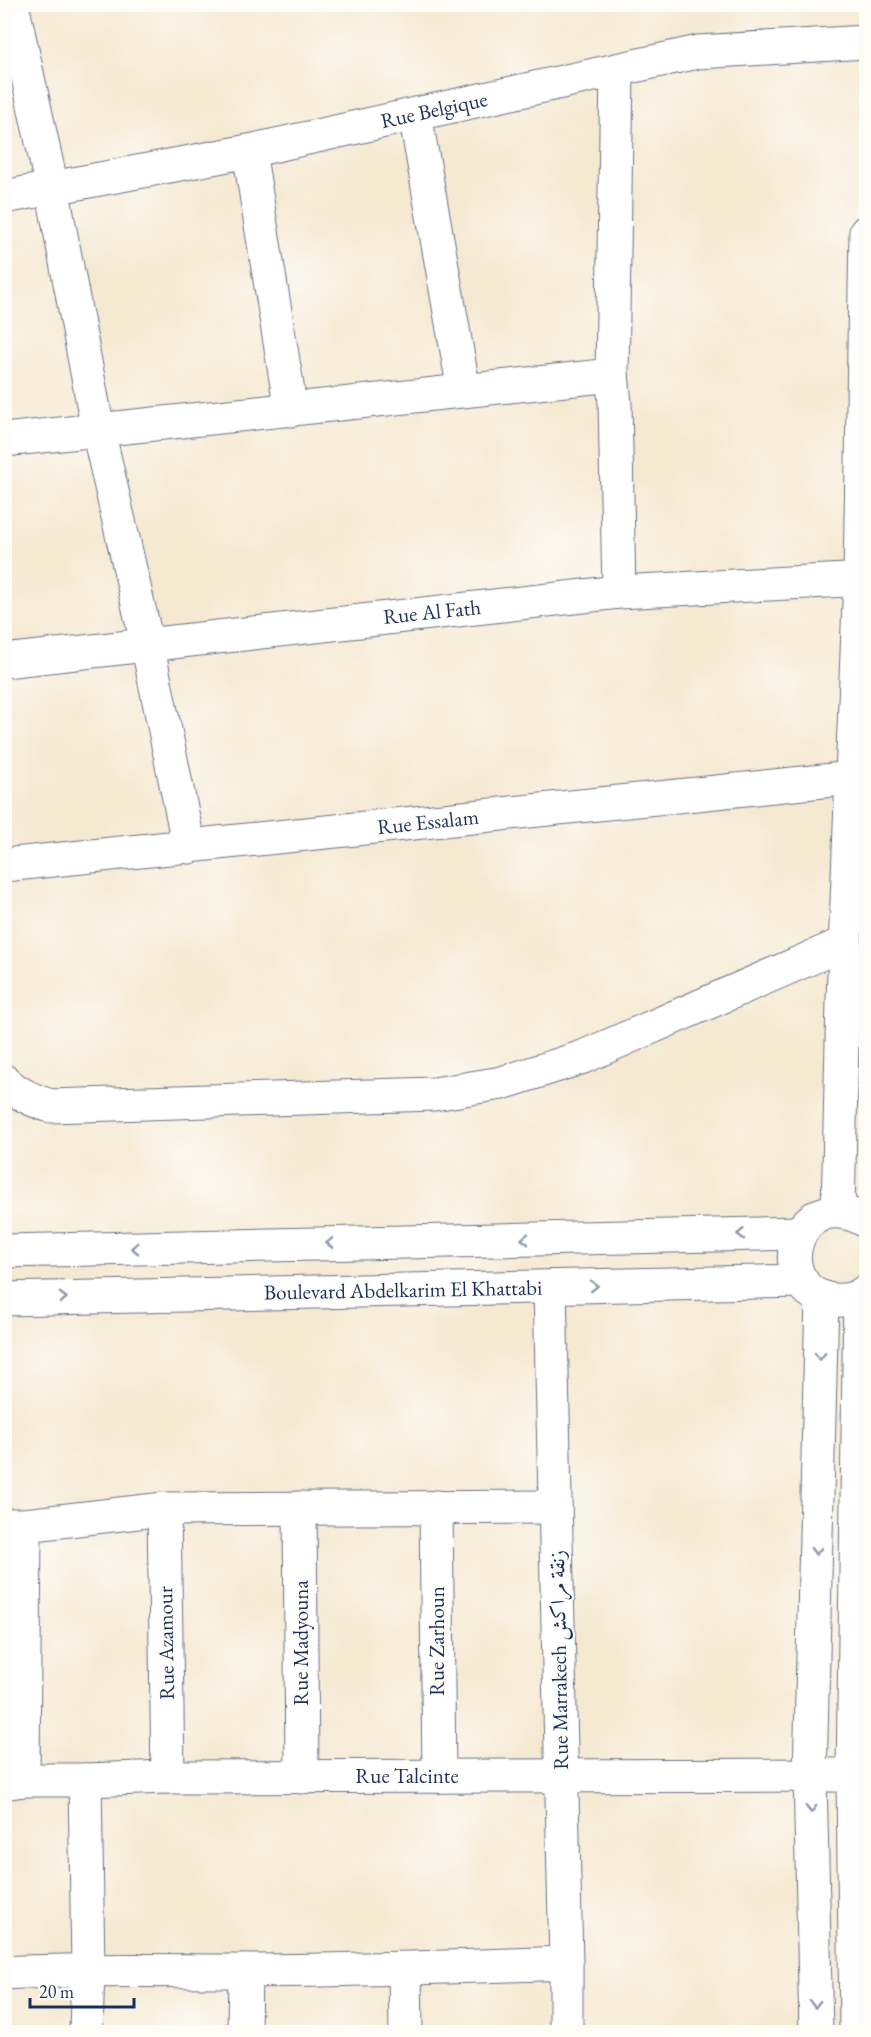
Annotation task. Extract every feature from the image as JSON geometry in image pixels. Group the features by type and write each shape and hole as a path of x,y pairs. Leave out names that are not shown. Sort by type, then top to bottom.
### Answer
{"street":[{"path":"12,4 52,188 98,430 147,643 189,847"},
{"name":"Rue Belgique","path":"4,197 249,151 698,52 867,42"},
{"path":"617,70 612,375 615,403 618,592"},
{"path":"415,114 464,391"},
{"path":"249,151 291,410"},
{"path":"816,2032 810,1776 812,1289 796,1270 794,1257 795,1245 800,1233 810,1222 823,1214 852,1216 855,1000 845,943 859,778 867,232"},
{"path":"4,440 612,375"},
{"name":"Rue Al Fath","path":"4,661 147,643 618,592 863,579"},
{"name":"Rue Essalam","path":"4,865 859,778"},
{"path":"4,1081 34,1102 51,1106 434,1094 502,1083 583,1057 845,943"},
{"path":"4,1251 800,1233"},
{"name":"Boulevard Abdelkarim El Khattabi","path":"4,1299 550,1287 812,1289 835,1300 848,1300 863,1293"},
{"name":"Rue Marrakech زنقة مراكش","path":"550,1287 566,2032"},
{"path":"856,2032 863,1293"},
{"name":"Rue Zarhoun","path":"436,1507 439,1776"},
{"path":"14,1781 15,1525 164,1509 555,1507"},
{"name":"Rue Madyouna","path":"300,1508 302,1777"},
{"name":"Rue Azamour","path":"164,1509 168,1777"},
{"name":"Rue Talcinte","path":"14,1781 168,1777 860,1775"},
{"path":"85,1780 88,1969 86,2032"},
{"path":"4,1973 88,1969 245,1971 405,1969 566,1963"},
{"path":"405,1969 406,2032"},
{"path":"244,2032 245,1971"}]}
